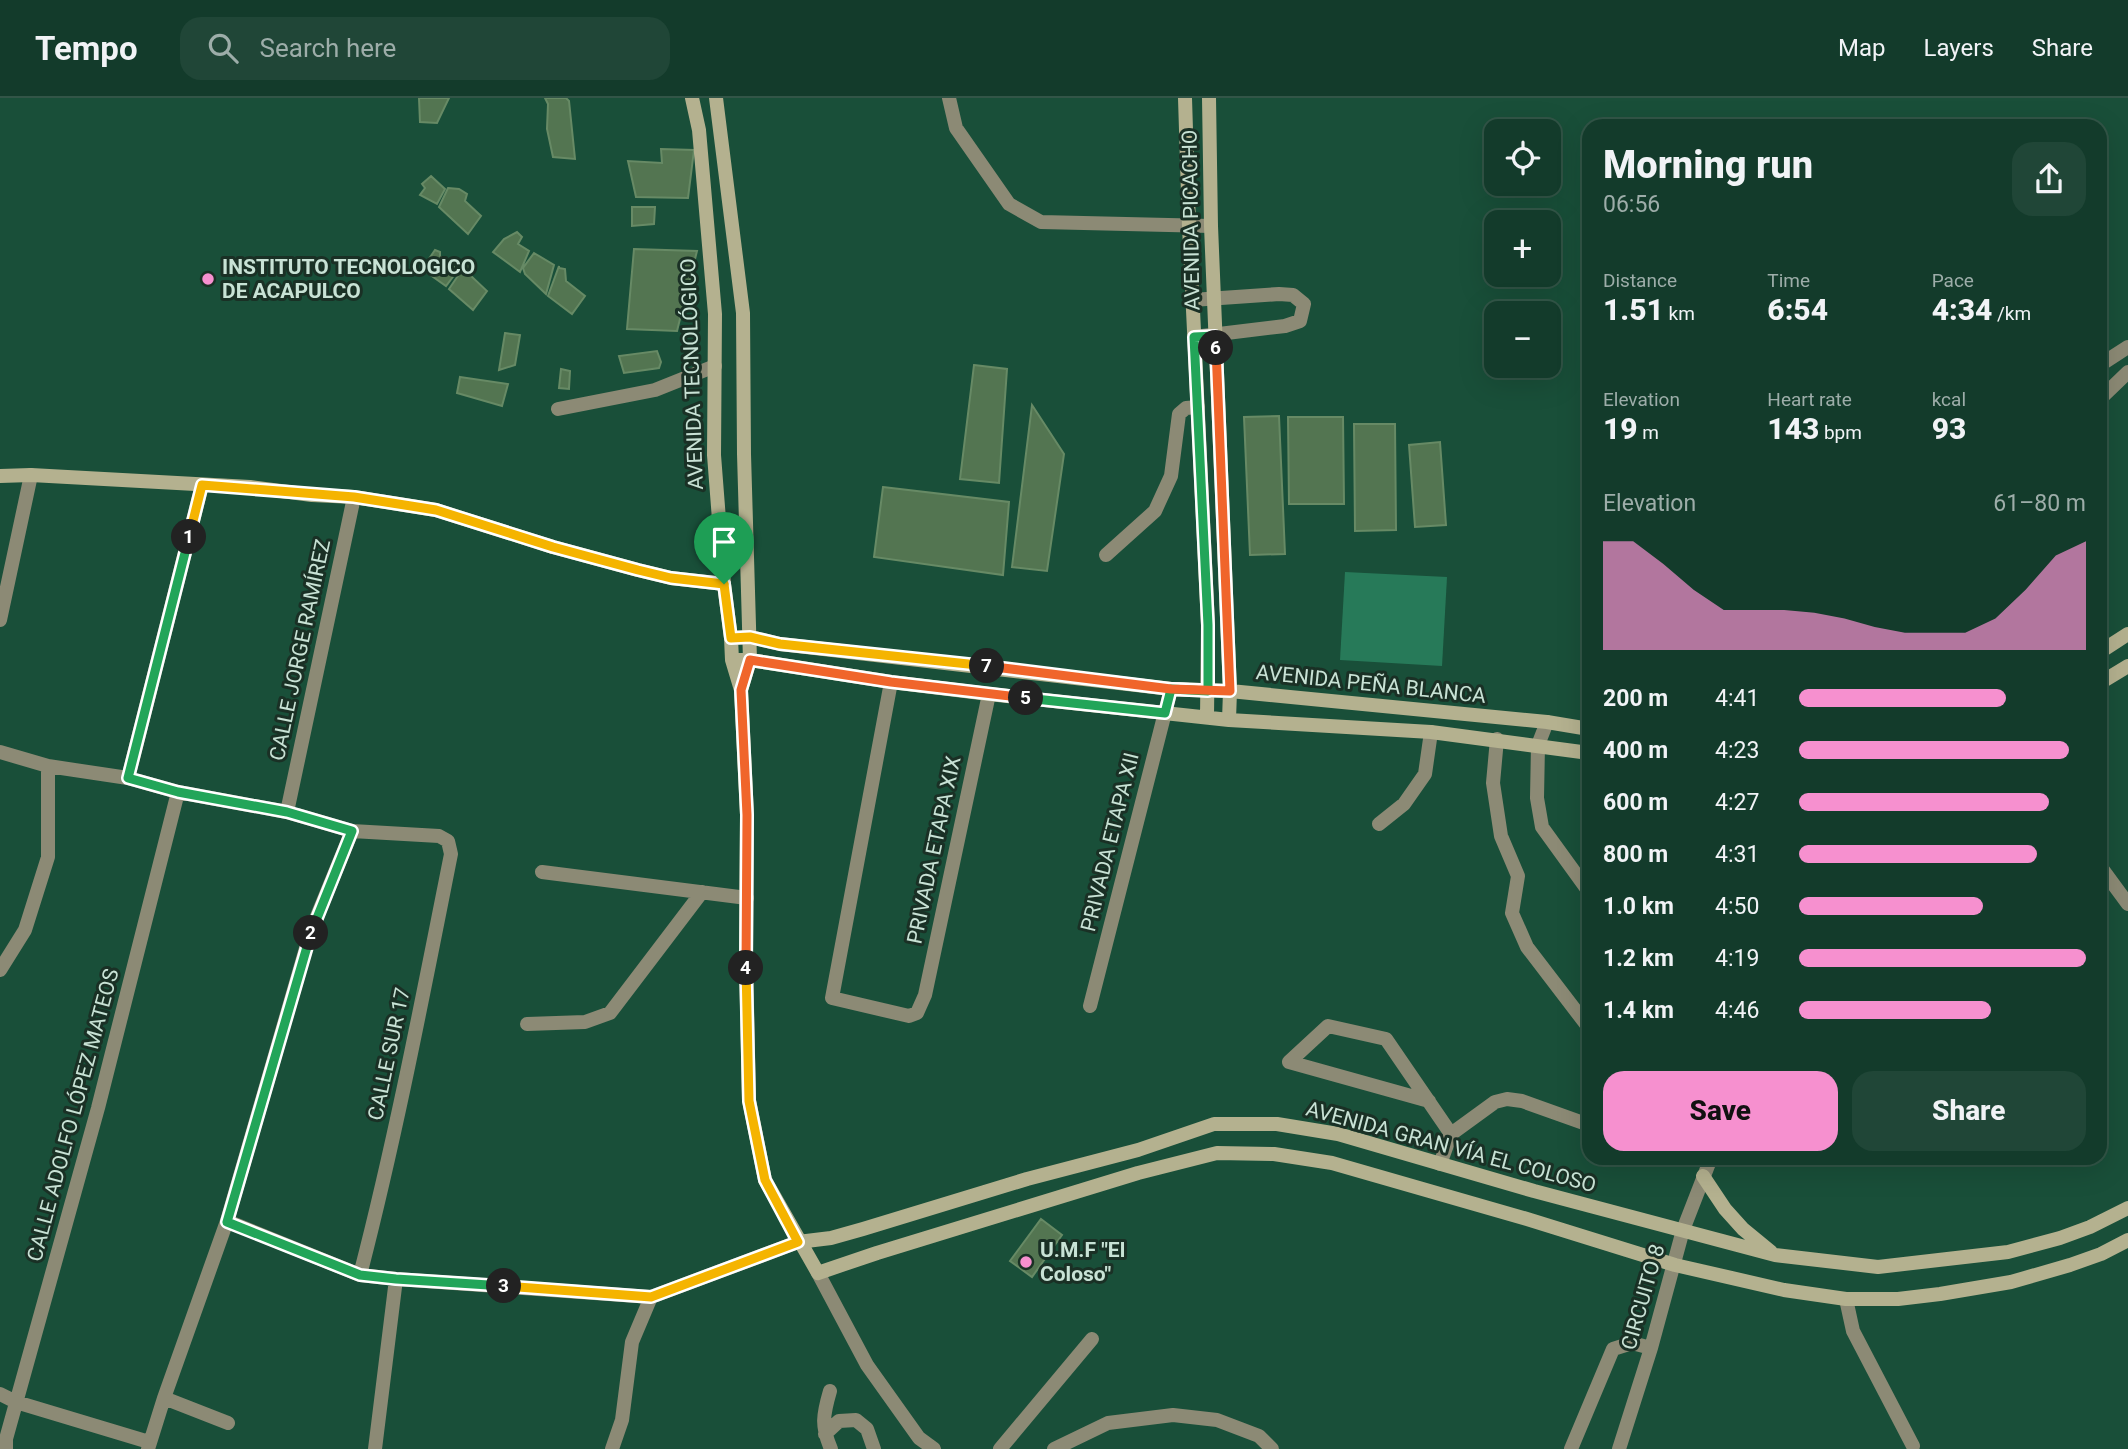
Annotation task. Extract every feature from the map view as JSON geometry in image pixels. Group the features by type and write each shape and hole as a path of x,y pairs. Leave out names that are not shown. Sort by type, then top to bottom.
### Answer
{"main road":[{"name":"AVENIDA TECNOLÓGICO","path":"692,98 699,130 714,301 714,455 724,584 732,660 741,690 747,815 749,1101 765,1180 818,1273"},
{"name":"AVENIDA TECNOLÓGICO","path":"716,98 743,313 750,660 741,690"},
{"name":"AVENIDA PICACHO","path":"1185,98 1208,625 1207,717"},
{"name":"AVENIDA PICACHO","path":"1209,98 1210,226 1230,691 1229,720"},
{"path":"0,476 31,475 202,485 354,497 436,510 553,547 671,578 724,584"},
{"path":"2107,648 2128,634"},
{"name":"AVENIDA PEÑA BLANCA","path":"731,638 750,637 780,644 1171,689 1230,691 1582,728"},
{"name":"AVENIDA PEÑA BLANCA","path":"732,660 750,660 989,694 1229,720 1431,732 1582,752"},
{"path":"2107,679 2128,666"},
{"name":"AVENIDA GRAN VÍA EL COLOSO","path":"798,1242 831,1238 863,1229 1027,1179 1138,1150 1214,1124 1277,1124 1338,1135 1775,1255 1878,1268 2008,1252 2060,1238 2128,1208"},
{"path":"818,1273 1126,1176 1217,1153 1274,1154 1332,1163 1675,1265 1784,1290 1846,1299 1898,1299 2011,1282 2070,1265 2128,1241"},
{"path":"1703,1176 1725,1209 1743,1229 1775,1255"}],"street":[{"path":"949,98 956,128 1009,204 1041,222 1210,226"},
{"path":"1192,300 1279,294 1293,295 1304,304 1300,321 1285,326 1194,337"},
{"path":"2107,361 2128,348"},
{"path":"558,409 655,390 715,366"},
{"path":"2107,392 2128,372"},
{"path":"1106,555 1155,510 1171,476 1179,414 1186,408 1198,407"},
{"path":"0,620 31,475"},
{"path":"128,778 202,485"},
{"name":"CALLE JORGE RAMÍREZ","path":"287,812 354,497"},
{"name":"PRIVADA ETAPA XIX","path":"891,682 832,999 909,1016 917,1013 925,995 989,694"},
{"name":"PRIVADA ETAPA XII","path":"1090,1006 1171,689"},
{"path":"1546,722 1538,745 1537,798 1542,827 1582,882"},
{"path":"1379,824 1404,804 1425,774 1431,732"},
{"path":"1497,739 1493,783 1501,836 1517,876 1512,912 1527,947 1582,1019"},
{"path":"0,752 48,766 128,778 178,792 287,812 352,831 311,931 227,1222 148,1446 16,1402 0,1394"},
{"path":"0,970 25,930 48,857 48,766"},
{"name":"CALLE ADOLFO LÓPEZ MATEOS","path":"6,1449 6,1439 98,1108 178,792"},
{"name":"CALLE SUR 17","path":"352,831 439,836 448,841 451,854 384,1181 360,1275"},
{"path":"542,872 747,898"},
{"path":"2107,876 2128,904"},
{"path":"527,1024 584,1022 610,1013 702,892"},
{"path":"1429,1101 1289,1062 1328,1026 1386,1040 1429,1101 1451,1134"},
{"path":"1440,1164 1451,1134 1495,1102 1507,1099 1522,1101 1582,1122"},
{"name":"CIRCUITO 8","path":"1619,1449 1651,1348 1683,1230 1708,1165"},
{"name":"AVENIDA GRAN VÍA EL COLOSO","path":"227,1222 360,1275 651,1297 798,1242"},
{"path":"818,1273 867,1365 919,1438 934,1449"},
{"path":"374,1449 396,1279"},
{"path":"612,1449 622,1420 632,1342 651,1297"},
{"path":"1846,1299 1853,1331 1913,1446"},
{"path":"1000,1449 1092,1339"},
{"path":"1571,1449 1613,1349 1632,1343 1651,1348"},
{"path":"830,1391 823,1416 825,1434 831,1449"},
{"path":"164,1398 228,1423"},
{"path":"1054,1449 1108,1423 1173,1415 1217,1420 1259,1436 1272,1449"},
{"path":"825,1434 839,1421 856,1420 867,1429 874,1449"}],"green space":[{"path":"1345,572 1447,577 1442,666 1340,660"}],"building":[{"path":"419,98 449,98 437,123 420,122"},
{"path":"545,98 566,98 569,101 575,159 553,157 547,129 548,104"},
{"path":"661,149 694,150 688,198 636,197 628,161 662,163"},
{"path":"431,176 445,189 437,204 420,195 425,188 422,184"},
{"path":"448,188 459,189 467,194 465,201 481,216 468,234 439,207"},
{"path":"632,207 655,207 654,224 632,226"},
{"path":"517,232 522,237 518,244 529,251 520,272 493,252 504,239"},
{"path":"634,249 697,251 677,331 627,329"},
{"path":"435,250 458,270 446,286 422,269"},
{"path":"534,253 554,265 546,294 525,274 523,268"},
{"path":"466,264 472,270 471,276 487,291 473,310 449,289"},
{"path":"559,266 565,269 566,281 585,296 572,314 548,296"},
{"path":"505,333 520,335 515,365 499,370"},
{"path":"657,351 661,362 659,368 624,373 619,356"},
{"path":"974,365 1007,369 999,483 960,479"},
{"path":"561,369 570,371 569,389 559,388"},
{"path":"460,377 508,384 502,406 457,393"},
{"path":"1032,405 1064,454 1047,571 1012,567"},
{"path":"1279,416 1285,554 1250,555 1244,417"},
{"path":"1288,417 1343,417 1344,504 1289,504"},
{"path":"1354,424 1395,424 1396,530 1355,531"},
{"path":"1440,442 1446,525 1415,527 1409,445"},
{"path":"883,487 1009,502 1003,575 874,557"},
{"path":"1041,1219 1062,1235 1032,1277 1010,1261"}],"place":[{"name":"INSTITUTO TECNOLOGICO DE ACAPULCO","path":"208,279"},
{"name":"U.M.F \"El Coloso\"","path":"1026,1262"}],"route":[{"path":"724,584 671,578 638,570 553,547 436,510 354,497 202,485 128,778 178,792 287,812 352,831 311,931 227,1222 360,1275 651,1297 798,1242 765,1180 749,1101 747,815 741,690 750,660 891,682 1165,713 1171,689 1208,691 1208,625 1194,337 1215,336 1230,691 1208,691 1171,689 780,644 750,637 731,638 724,584"}]}
